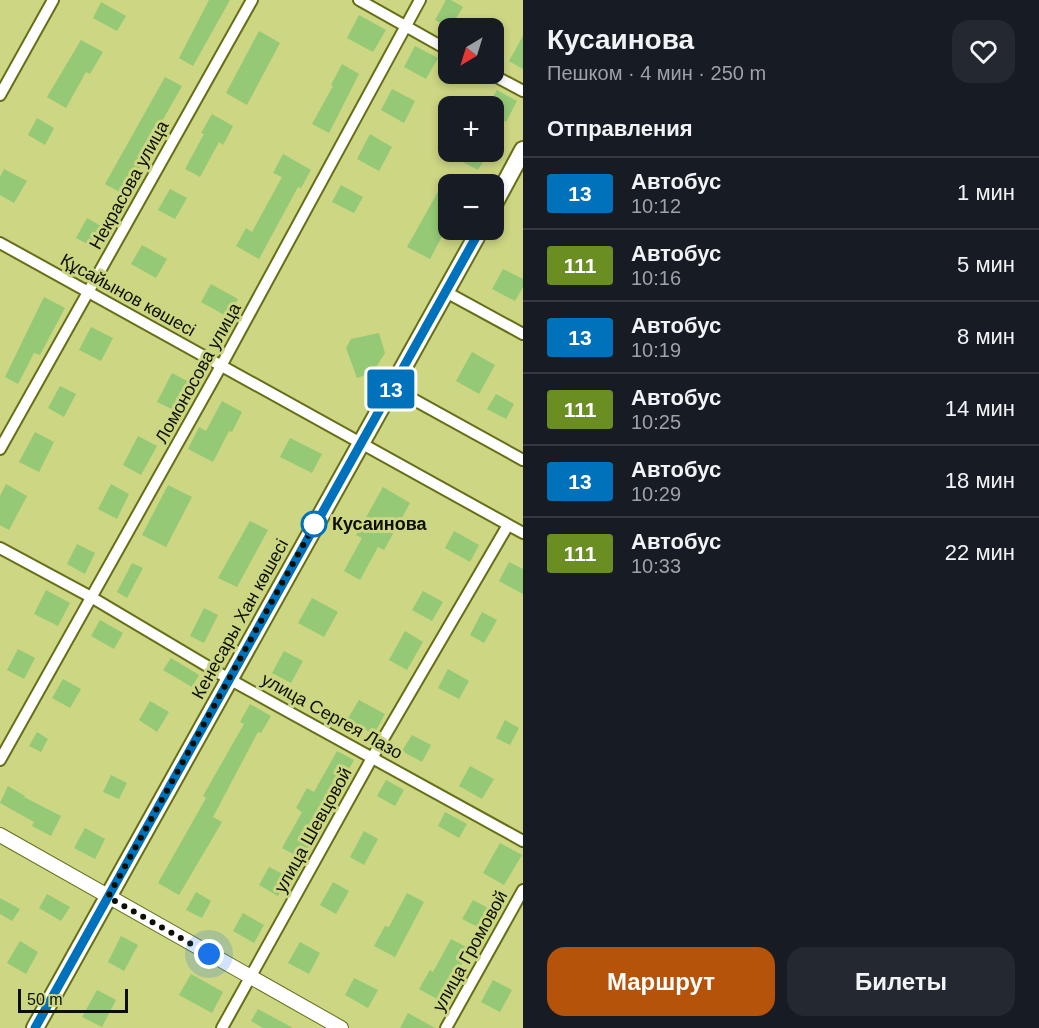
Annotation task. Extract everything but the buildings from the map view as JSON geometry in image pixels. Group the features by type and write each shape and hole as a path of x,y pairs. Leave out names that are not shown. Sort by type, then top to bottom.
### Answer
{"main road":[{"path":"504,185 523,150"},
{"name":"Кенесары Хан көшесі","path":"35,1028 475,240"}],"street":[{"path":"0,95 53,0"},
{"name":"Некрасова улица","path":"0,449 252,0"},
{"path":"359,0 438,44"},
{"name":"Ломоносова улица","path":"0,760 221,366 420,0"},
{"path":"504,81 523,91"},
{"name":"Құсайынов көшесі","path":"0,243 523,533"},
{"path":"446,292 523,334"},
{"path":"409,397 523,460"},
{"name":"улица Шевцовой","path":"222,1028 372,758 508,525"},
{"name":"улица Сергея Лазо","path":"0,548 91,597 229,679 523,841"},
{"path":"0,835 341,1028"},
{"name":"улица Громовой","path":"446,1028 523,890"}],"bus line":[{"name":"13","path":"35,1028 475,240"}],"place":[{"name":"Кусаинова","path":"314,524"}],"route":[{"path":"209,954 108,897 316,522 314,524"}]}
